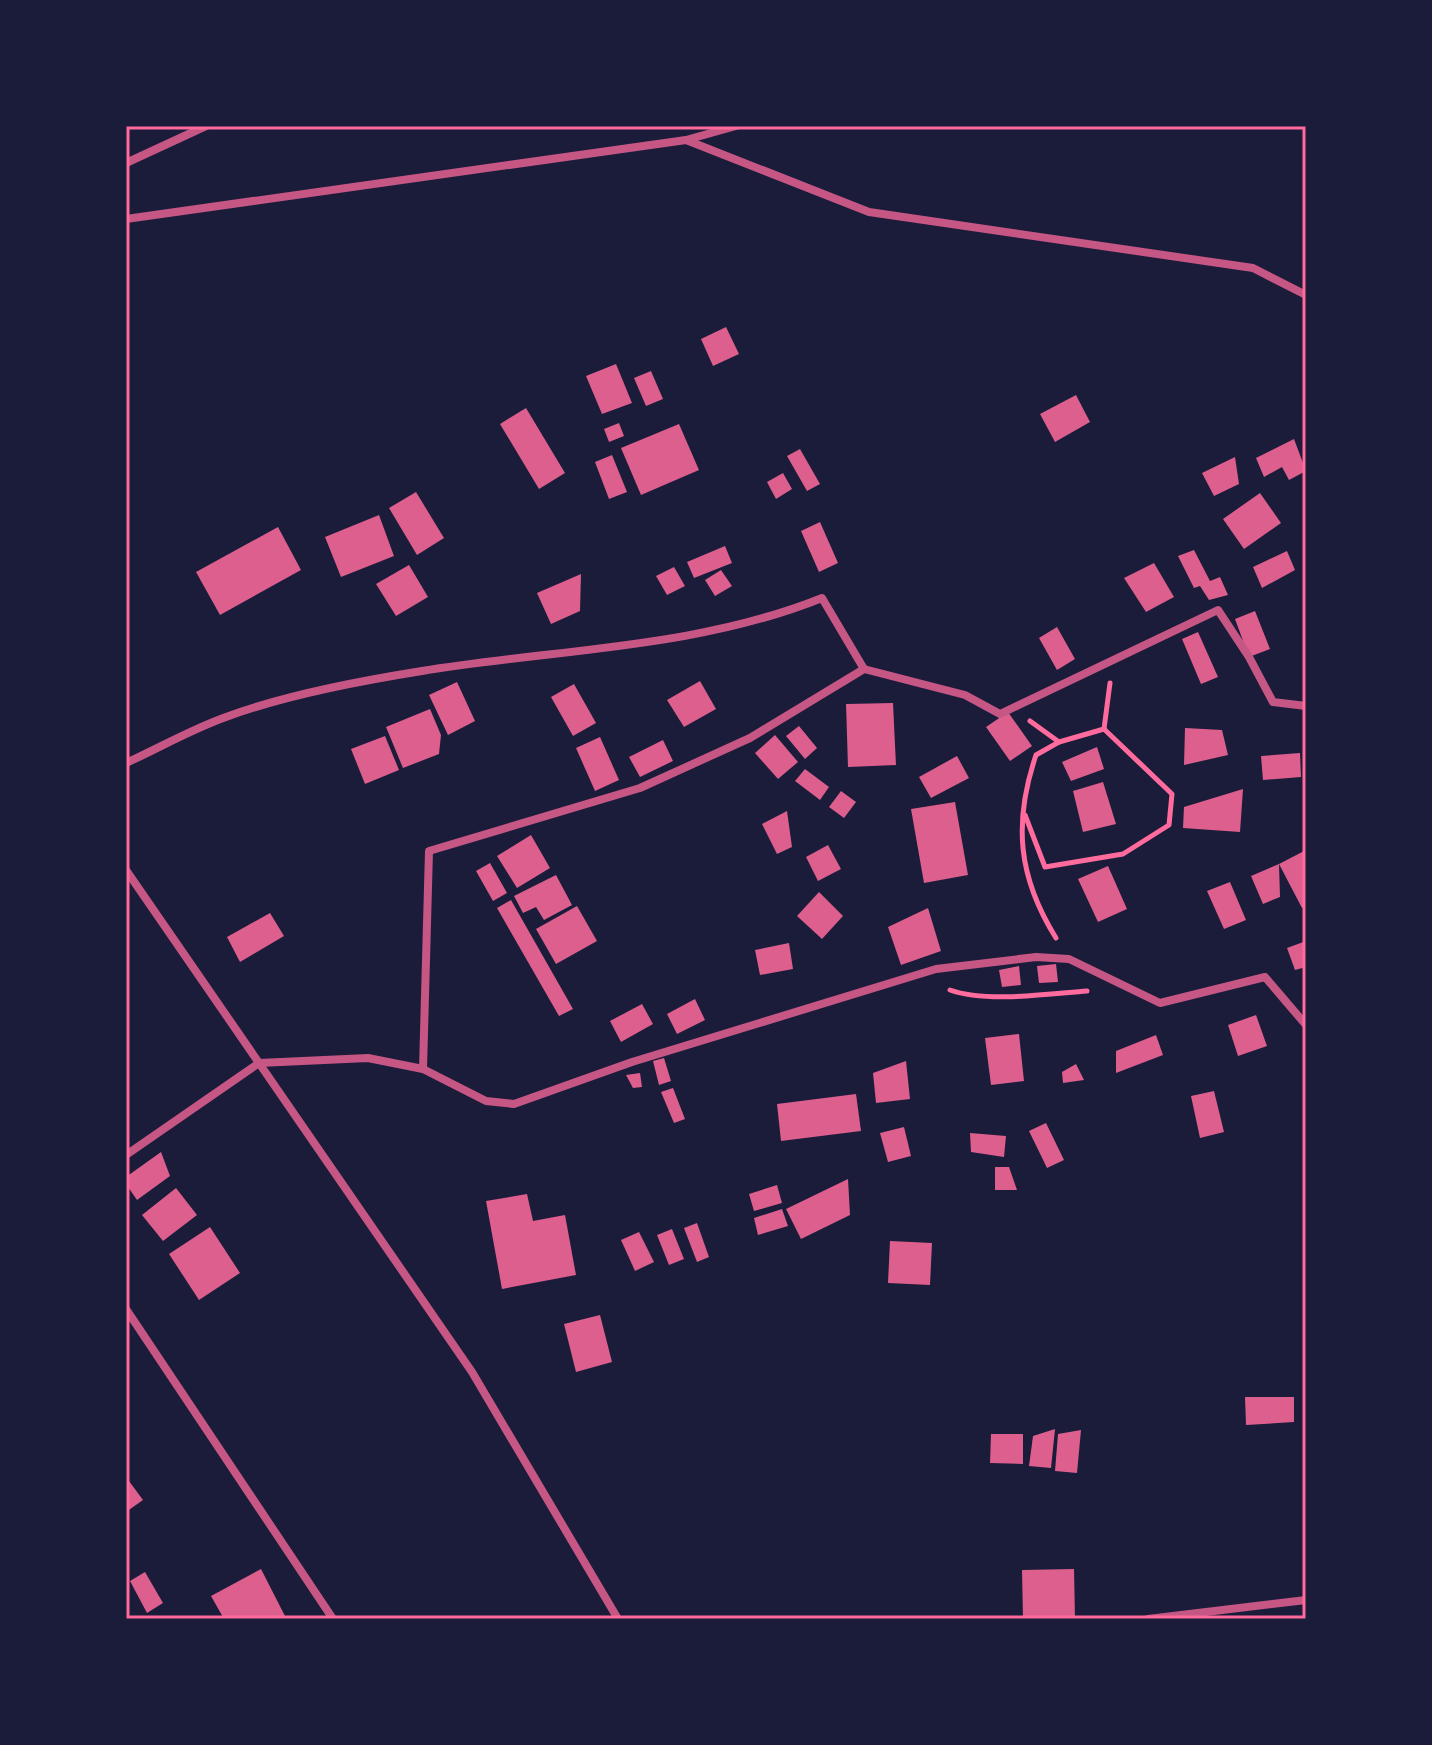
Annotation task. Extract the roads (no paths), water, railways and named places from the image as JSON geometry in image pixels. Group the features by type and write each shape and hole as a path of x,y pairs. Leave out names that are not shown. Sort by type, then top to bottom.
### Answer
{"street":[{"path":"126,163 206,126"},
{"path":"126,219 686,140 736,126"},
{"path":"686,140 869,212 1253,268 1306,295"},
{"path":"126,763 226,717 329,690 422,671 594,651 718,629 783,614 822,598 864,669 965,695 1000,714 1218,610 1249,657 1273,702 1306,706"},
{"path":"423,1069 429,851 640,788 750,738 864,669"},
{"path":"126,870 472,1372 618,1619"},
{"path":"126,1155 259,1063 368,1058 423,1069 486,1101 514,1104 632,1062 936,969 1036,957 1069,959 1160,1003 1265,977 1306,1025"},
{"path":"126,1309 333,1619"},
{"path":"1148,1619 1306,1600"}]}
